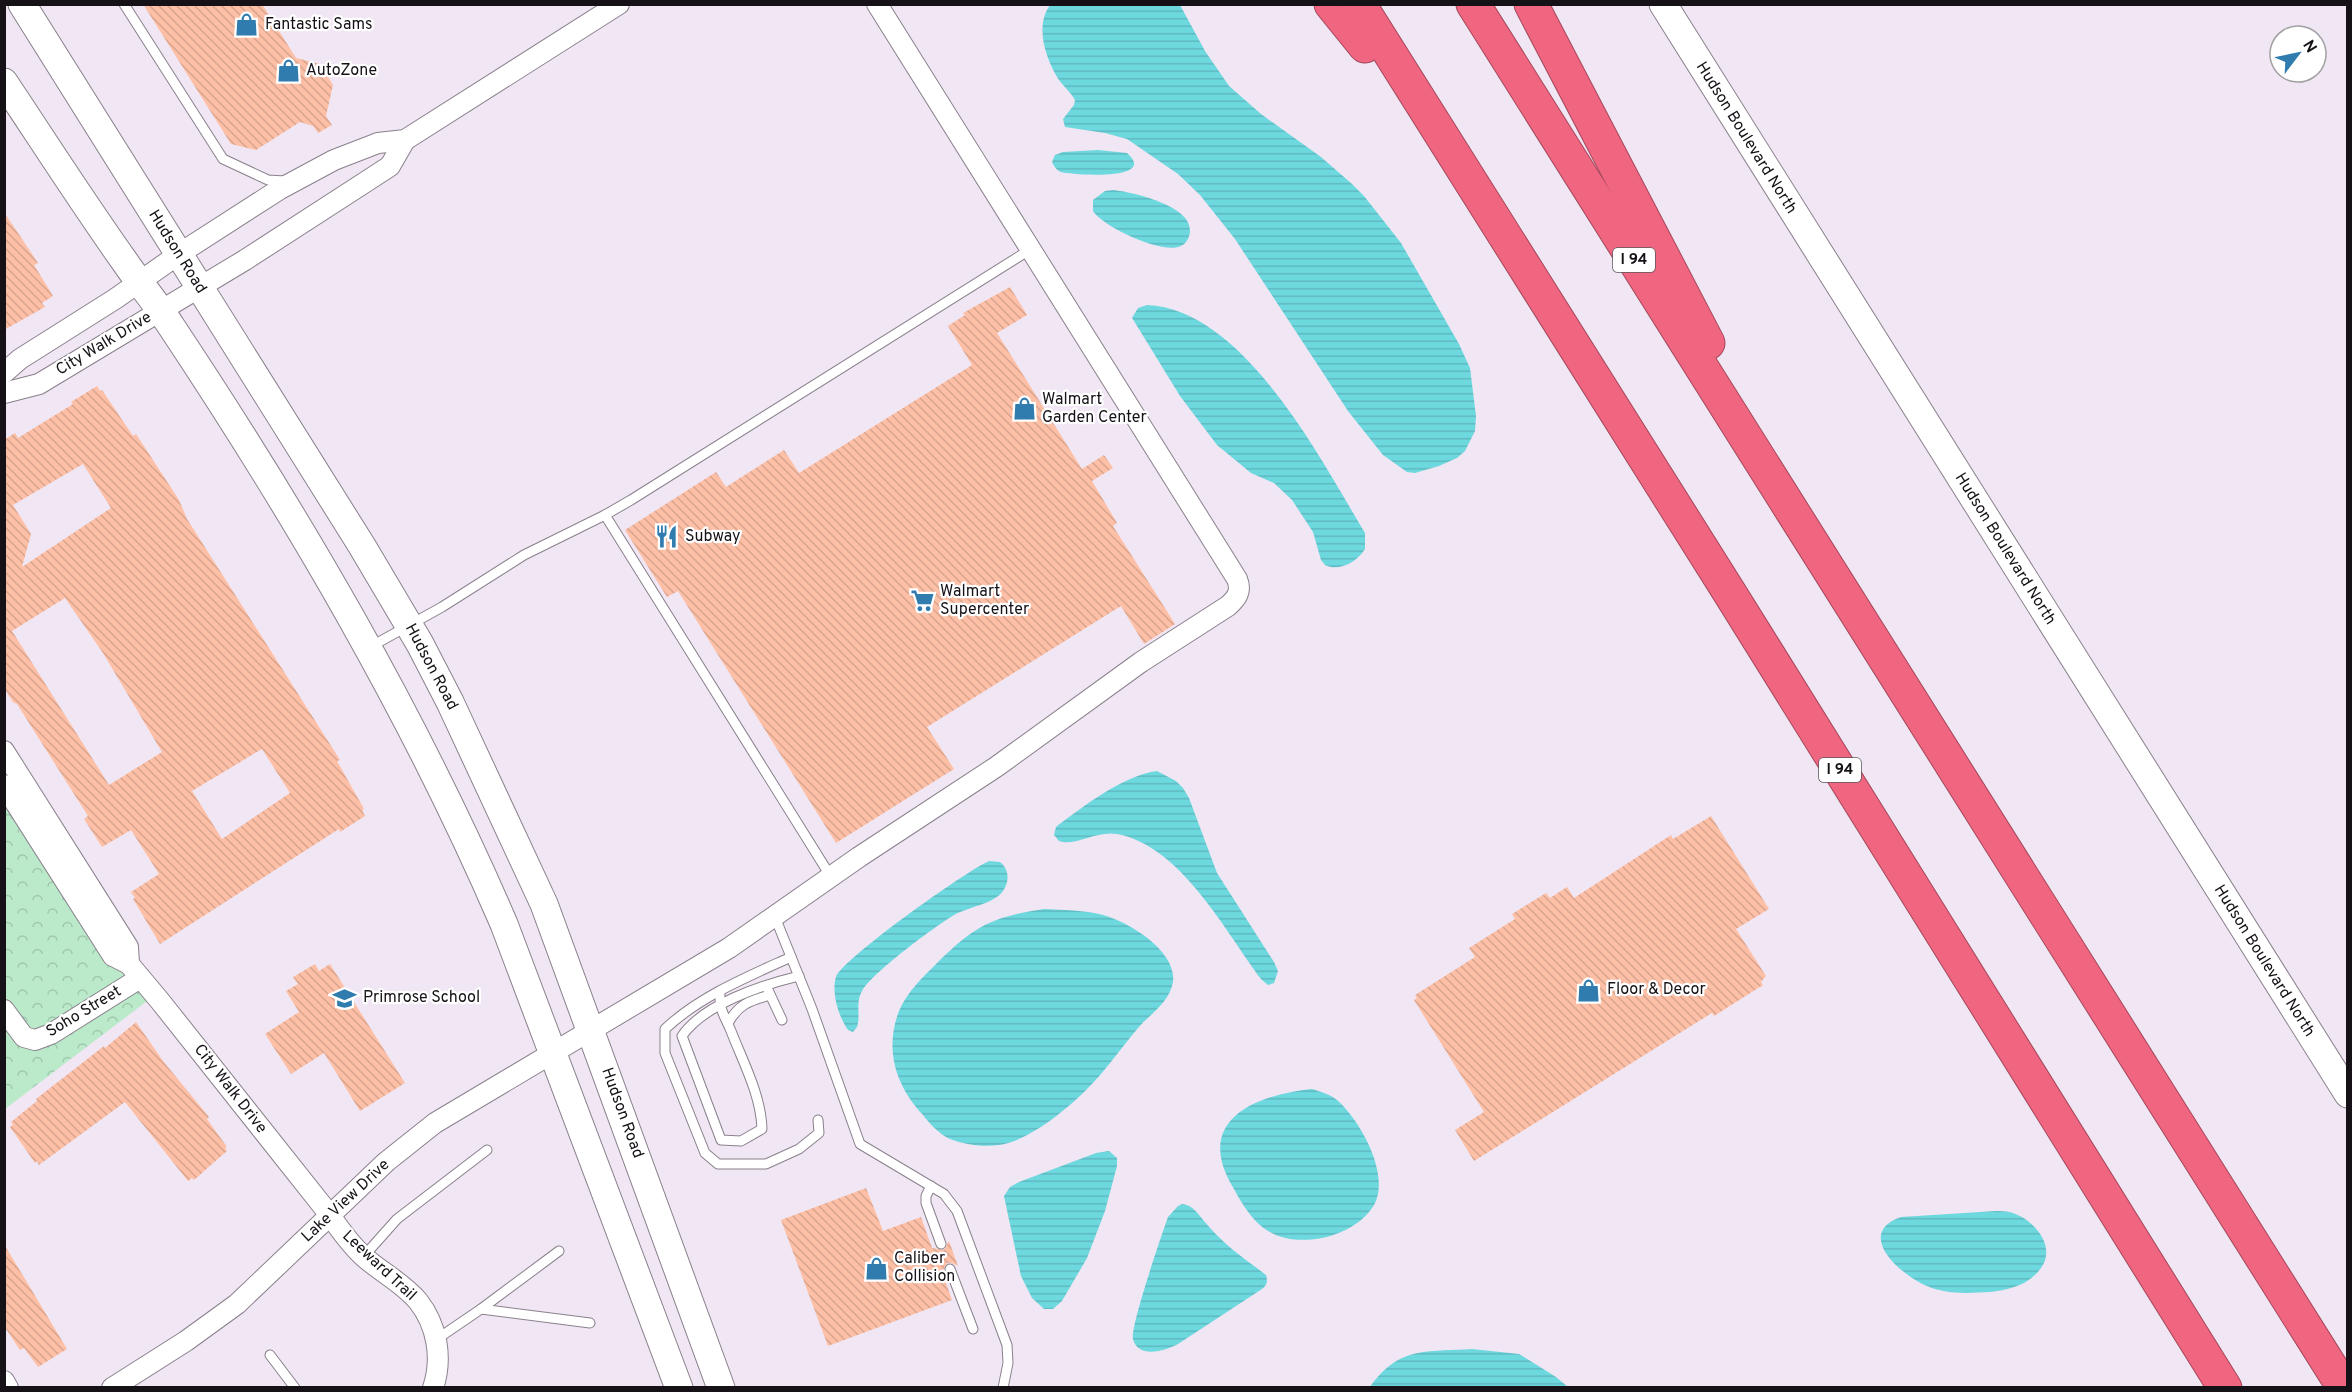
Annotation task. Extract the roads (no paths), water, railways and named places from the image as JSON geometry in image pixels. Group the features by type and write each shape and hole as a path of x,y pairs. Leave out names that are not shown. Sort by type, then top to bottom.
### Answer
{"highway":[{"path":"1331,4 1453,155"},
{"name":"I 94","path":"1359,4 1731,595 2225,1388"},
{"name":"I 94","path":"1473,4 2344,1388"},
{"path":"1531,4 1670,267 1795,516"}],"street":[{"name":"Hudson Road","path":"22,4 362,546 409,625 450,702 539,893 591,1029 721,1388"},
{"path":"405,140 619,4"},
{"path":"876,4 1031,249"},
{"name":"Hudson Boulevard North","path":"1663,4 2348,1094"},
{"path":"4,82 160,310 323,567 413,729 476,859 504,924 679,1388"},
{"name":"City Walk Drive","path":"4,373 20,359 179,254 302,177 334,160 378,143 405,140"},
{"name":"City Walk Drive","path":"4,393 39,384 244,260 390,166 405,140"},
{"name":"Lake View Drive","path":"112,1388 225,1314 386,1162 425,1130 591,1029 684,976 775,917 831,877 972,784 1141,662 1228,606 1239,593 1237,579 1031,249"},
{"name":"City Walk Drive","path":"4,751 128,947 135,971"},
{"name":"City Walk Drive","path":"4,785 112,956 135,971 329,1215"},
{"name":"Soho Street","path":"4,1010 24,1037 38,1039 51,1034 135,971"},
{"name":"Leeward Trail","path":"329,1215 346,1239 418,1301 429,1319 437,1339 438,1361 433,1388"},
{"path":"4,1381 8,1388"}],"lane":[{"path":"124,4 216,150 227,161 272,182 302,177"},
{"path":"369,648 524,555 605,515 1031,249"},
{"path":"605,515 831,877"},
{"path":"775,917 860,1144 931,1186 949,1199 957,1211 1005,1337 1008,1363 1003,1388"},
{"path":"791,957 738,981 682,1014 665,1029 665,1053 705,1153 718,1164 766,1164 800,1149 819,1133 818,1120"},
{"path":"720,991 719,1006 728,1023 761,1110 762,1129 741,1141 721,1140 682,1036 688,1026 719,1006 750,989 799,976"},
{"path":"767,984 783,1020"},
{"path":"728,1023 735,1011 750,1001 770,995"},
{"path":"364,1256 397,1219 488,1150"},
{"path":"931,1186 925,1198 941,1244"},
{"path":"437,1339 559,1251"},
{"path":"950,1269 973,1329"},
{"path":"481,1309 590,1323"},
{"path":"270,1355 295,1388"}],"water":[{"path":"1050,5 1180,5 1205,51 1229,86 1261,114 1321,157 1364,196 1401,243 1459,344 1470,368 1476,416 1475,431 1465,451 1457,458 1439,466 1415,473 1407,472 1383,455 1348,411 1235,239 1200,195 1178,174 1127,139 1065,127 1063,119 1074,105 1075,100 1057,77 1043,41 1043,22"},
{"path":"1098,150 1127,153 1134,162 1132,168 1110,174 1081,174 1061,172 1052,162 1055,155 1063,152"},
{"path":"1113,190 1147,197 1182,214 1188,222 1190,231 1186,242 1172,248 1161,247 1134,238 1108,224 1093,211 1093,200 1105,191"},
{"path":"1147,305 1182,313 1216,332 1247,360 1276,393 1326,467 1365,533 1365,549 1357,558 1342,566 1325,565 1321,560 1313,532 1292,500 1274,483 1251,473 1217,445 1180,396 1132,318 1138,308"},
{"path":"1157,771 1176,781 1189,798 1217,873 1274,962 1278,971 1274,983 1268,985 1261,979 1200,893 1161,855 1140,842 1117,834 1101,834 1072,842 1059,841 1054,835 1056,827 1104,793 1131,779"},
{"path":"989,861 1000,862 1007,872 1008,879 1003,891 994,899 954,915 878,973 860,996 857,1027 853,1032 848,1030 839,1012 834,990 836,977 843,967 906,916"},
{"path":"1044,909 1103,915 1138,931 1167,959 1172,971 1171,989 1164,1002 1138,1028 1092,1084 1040,1127 1026,1136 999,1145 974,1145 950,1139 938,1132 929,1122 914,1104 900,1080 893,1053 895,1025 899,1011 906,997 921,979 963,939 986,925 1011,915"},
{"path":"1312,1089 1334,1098 1355,1121 1376,1164 1379,1179 1378,1193 1374,1205 1365,1216 1341,1232 1311,1240 1281,1237 1257,1223 1248,1212 1223,1165 1220,1146 1225,1129 1236,1116 1251,1105 1290,1092"},
{"path":"1109,1151 1117,1158 1117,1166 1105,1211 1087,1258 1062,1301 1053,1309 1044,1309 1032,1298 1021,1276 1004,1196 1010,1187 1019,1182 1096,1153"},
{"path":"1182,1204 1192,1208 1226,1244 1266,1275 1267,1283 1262,1289 1178,1344 1159,1351 1146,1351 1140,1349 1133,1339 1136,1317 1168,1217"},
{"path":"1996,1211 2017,1214 2032,1224 2046,1246 2044,1263 2040,1270 2028,1280 2014,1287 1974,1293 1935,1289 1917,1281 1895,1264 1882,1244 1881,1234 1887,1224 1901,1217"},
{"path":"1472,1349 1519,1354 1568,1387 1370,1387 1392,1364 1403,1358 1427,1352"}],"place":[{"name":"Fantastic Sams","path":"247,25"},
{"name":"AutoZone","path":"288,71"},
{"name":"Walmart Garden Center","path":"1024,409"},
{"name":"Subway","path":"667,537"},
{"name":"Walmart Supercenter","path":"922,601"},
{"name":"Floor & Decor","path":"1589,990"},
{"name":"Primrose School","path":"345,998"},
{"name":"Caliber Collision","path":"876,1268"}]}
